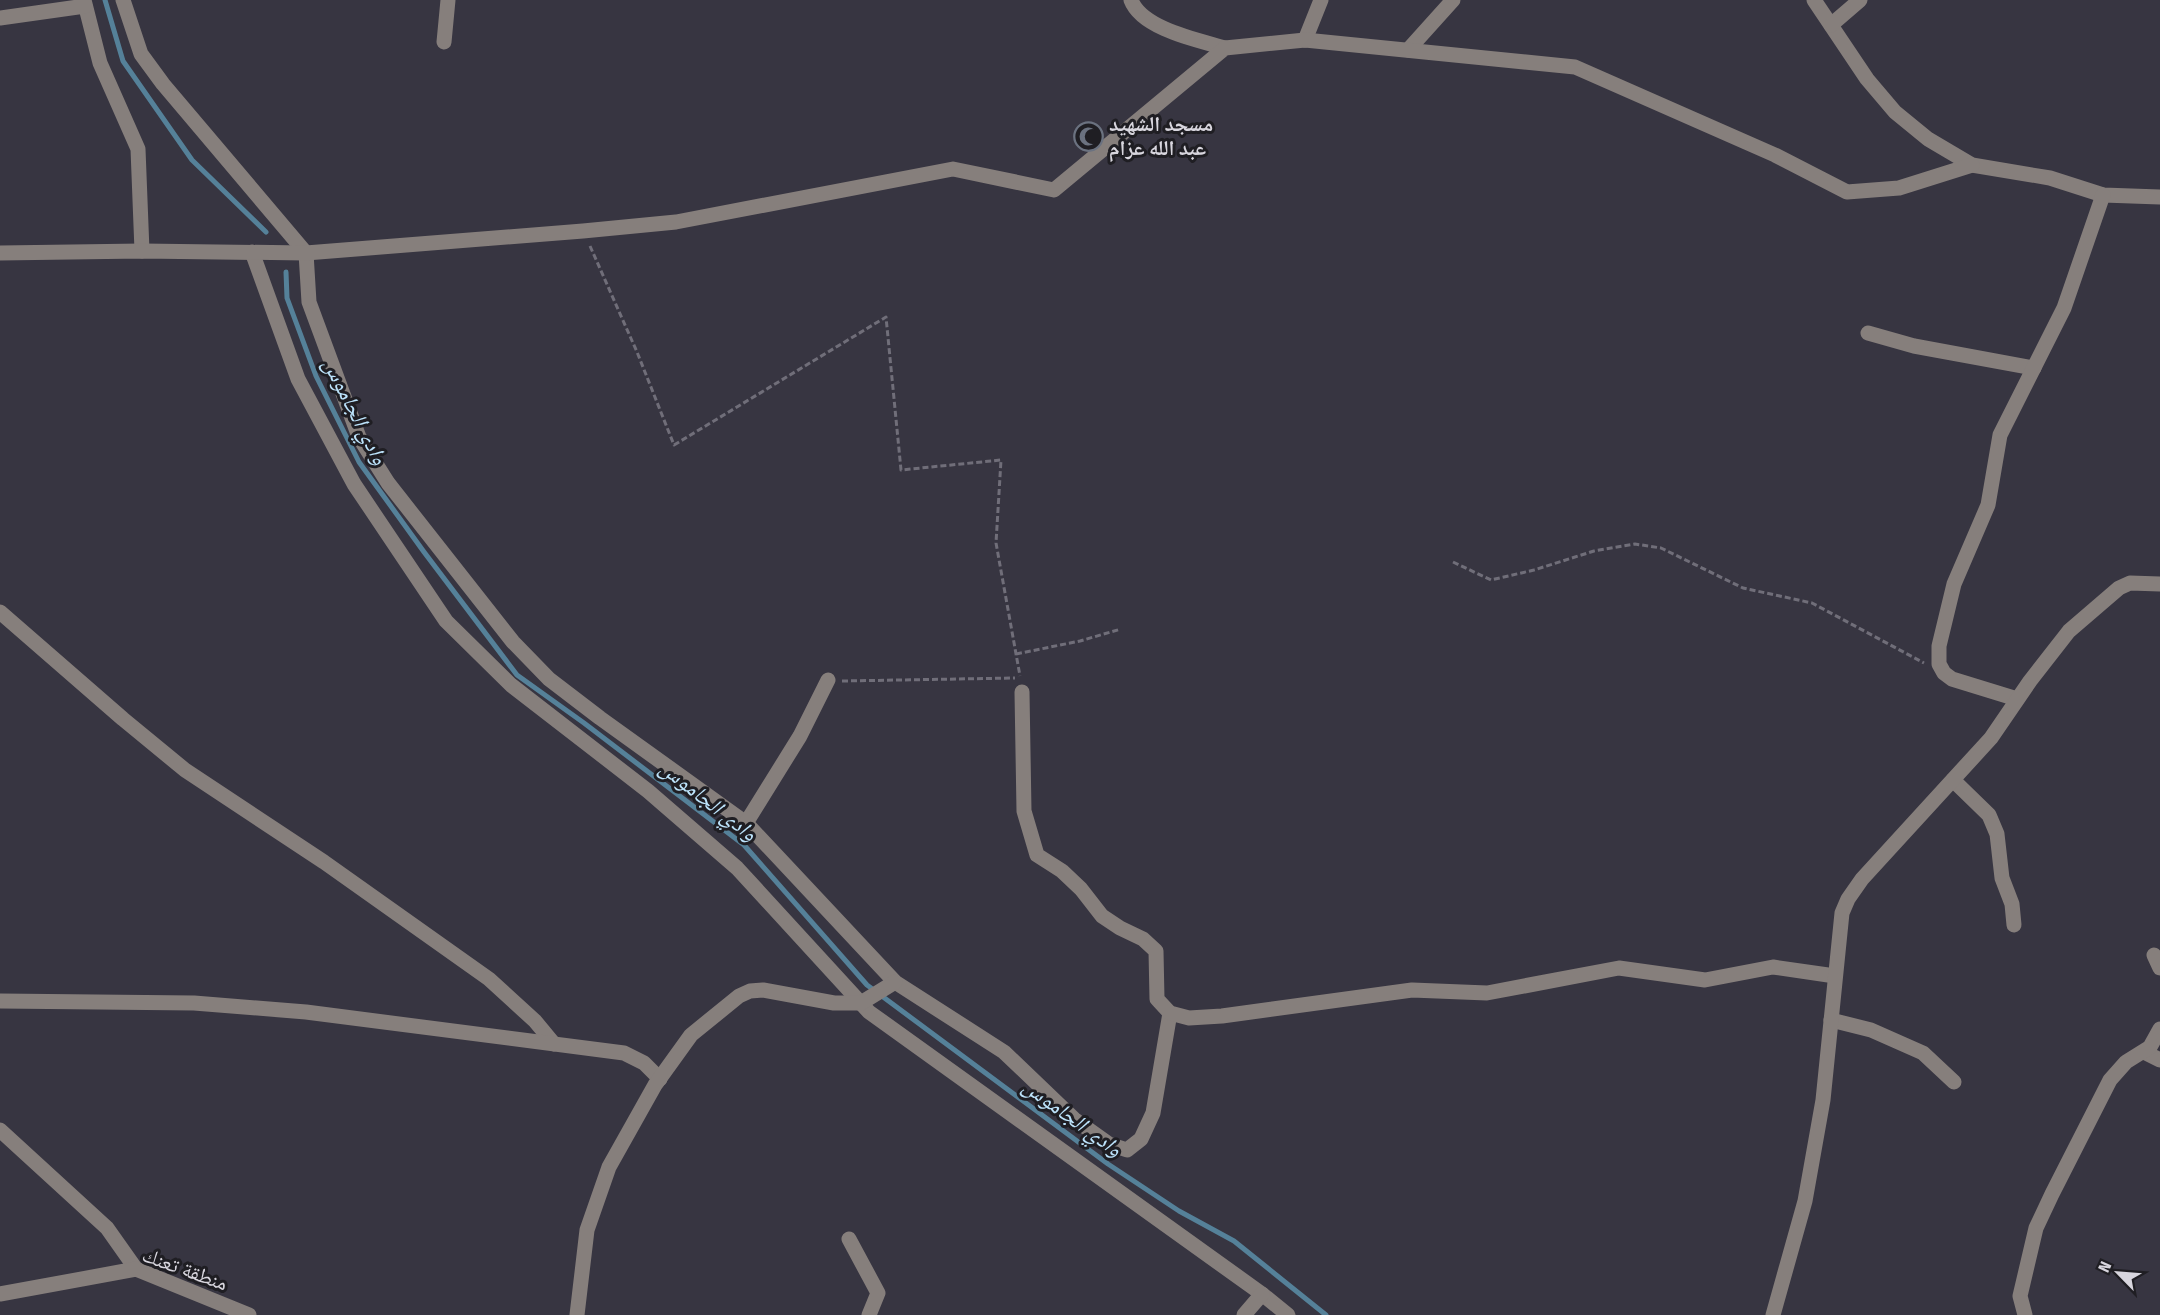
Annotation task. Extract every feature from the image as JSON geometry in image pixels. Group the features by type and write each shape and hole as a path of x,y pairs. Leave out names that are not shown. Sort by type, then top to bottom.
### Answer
{"street":[{"path":"123,0 141,54 162,84 306,253 309,302 359,437 388,483 513,642 549,679 746,822 895,982 1004,1052 1074,1119 1109,1144 1127,1150 1141,1139 1153,1113 1170,1014"},
{"path":"444,42 448,0"},
{"path":"1131,0 1133,6 1149,21 1184,36 1225,48 1305,40 1575,67 1775,155 1847,192 1899,188 1972,165"},
{"path":"1305,40 1321,0"},
{"path":"1408,50 1453,0"},
{"path":"1814,0 1867,80 1895,112 1928,140 1972,165 2050,178 2103,195 2160,197"},
{"path":"1831,25 1860,0"},
{"path":"0,18 85,3 100,63 138,149 142,251"},
{"path":"0,253 142,251 306,253 583,231 676,222 953,169 1054,190 1225,48"},
{"path":"2017,699 1952,679 1944,673 1939,664 1939,646 1954,584 1988,505 2000,435 2064,308 2103,195"},
{"path":"252,252 298,379 354,484 446,621 510,685 648,791 737,868 869,1012 1262,1294 1287,1315"},
{"path":"1868,333 1914,346 2034,368"},
{"path":"1773,1315 1806,1201 1823,1100 1842,913 1855,887 1991,738 2017,699 2069,631 2120,588 2130,583 2160,584"},
{"path":"0,612 185,770 324,862 489,979 535,1021 554,1044"},
{"path":"746,822 800,736 828,680"},
{"path":"1021,685 1024,811 1037,855 1062,871 1081,889 1102,916 1143,939 1156,951 1157,999 1170,1014 1189,1018 1222,1016 1412,990 1487,993 1619,968 1705,980 1773,967 1835,976"},
{"path":"1953,780 1989,815 1997,834 2002,878 2012,904 2014,925"},
{"path":"577,1315 587,1230 609,1167 660,1079 691,1035 739,996 750,991 763,990 834,1003 861,1004 895,982"},
{"path":"0,1001 194,1003 306,1012 624,1053 644,1063 660,1079"},
{"path":"1831,1020 1871,1029 1923,1053 1953,1082"},
{"path":"2025,1315 2020,1296 2036,1228 2052,1194 2110,1080 2126,1062 2150,1047 2160,1029"},
{"path":"2144,1052 2160,1060"},
{"path":"0,1130 107,1228 136,1269"},
{"path":"849,1239 878,1293 869,1315"},
{"name":"منطقة تعنك","path":"0,1294 136,1269 249,1315"},
{"path":"1244,1315 1262,1294"}],"path":[{"path":"583,231 637,352 674,445 886,318 901,470 1001,460 996,543 1021,685 828,680"},
{"path":"1453,562 1491,580 1534,570 1594,551 1635,544 1661,548 1743,588 1812,603 1944,673"},
{"path":"1016,654 1080,641 1121,629"}],"waterway":[{"name":"وادي الجاموس","path":"105,0 123,61 192,160 266,232"},
{"name":"وادي الجاموس","path":"286,272 287,298 316,376 359,462 517,675 744,845 867,985 1108,1164 1179,1211 1234,1241 1326,1315"}],"place":[{"name":"مسجد الشهيد عبد الله عزام","path":"1088,136"}]}
